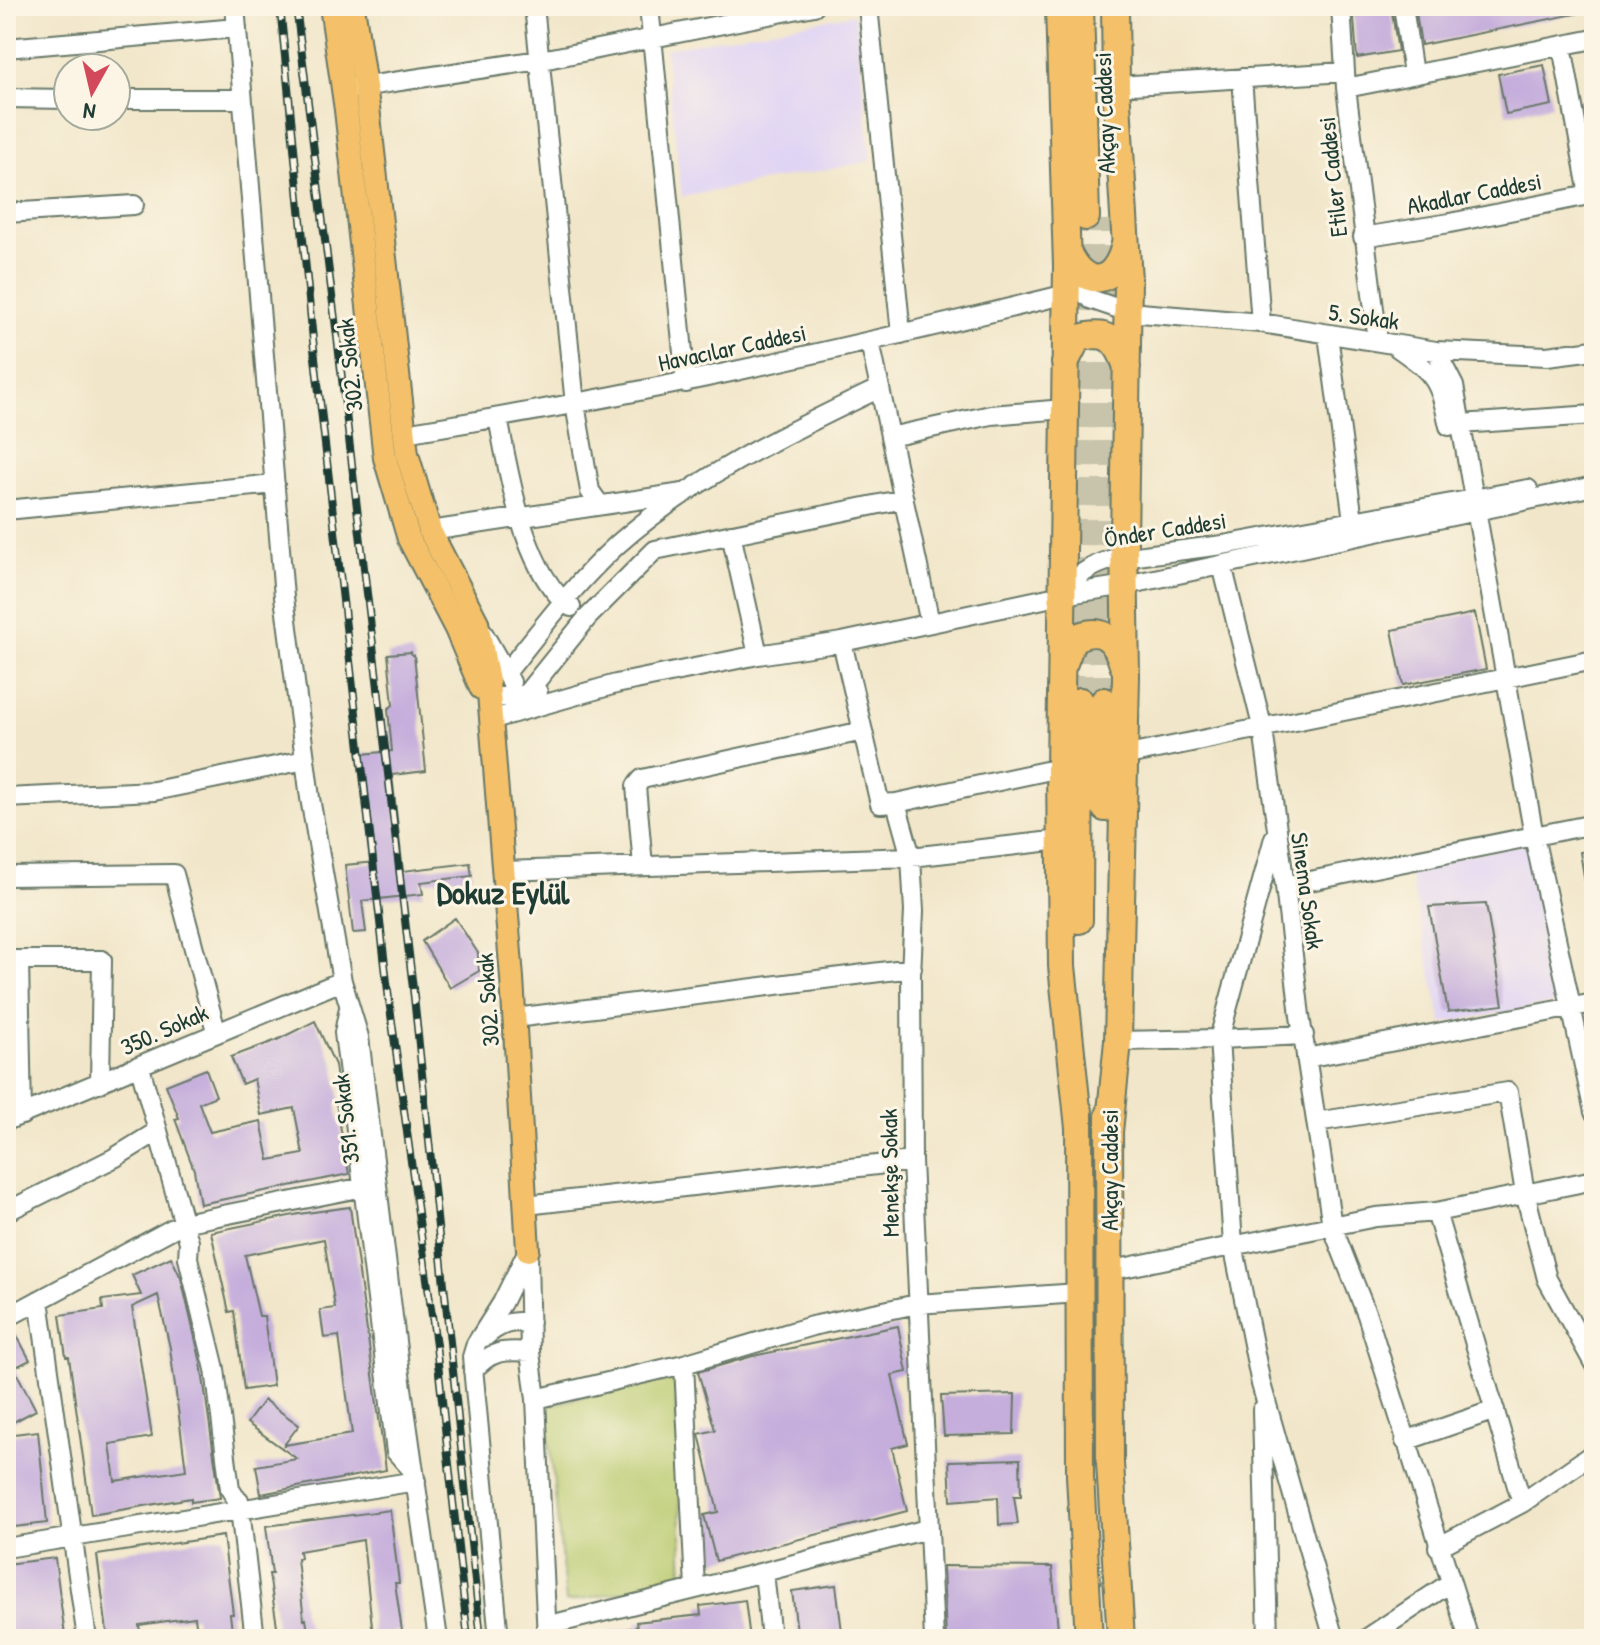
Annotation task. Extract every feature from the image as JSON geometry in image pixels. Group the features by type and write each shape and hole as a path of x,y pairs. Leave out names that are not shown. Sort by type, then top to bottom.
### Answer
{"highway":[{"path":"1059,6 1067,273 1060,768 1062,966 1079,1128"},
{"name":"Akçay Caddesi","path":"1080,6 1097,218 1102,6"},
{"path":"1109,1132 1118,1041 1126,676 1128,312 1115,6"},
{"path":"1067,273 1074,267 1081,273 1102,277 1113,273 1121,262 1125,241"},
{"path":"1065,363 1077,339 1101,335 1119,346 1127,367"},
{"path":"1061,671 1073,639 1087,631 1100,633 1118,646 1126,676"},
{"name":"Akçay Caddesi","path":"1089,1639 1080,1476 1079,1128 1092,701 1109,1132 1110,1463 1121,1639"}],"main road":[{"name":"302. Sokak","path":"331,6 354,88 407,454 430,531 477,622 488,681 515,1018 528,1250"},
{"name":"302. Sokak","path":"353,6 354,88 385,458 409,539 456,629 489,710"}],"street":[{"name":"351. Sokak","path":"235,6 284,597 305,760 342,981 359,1037 370,1186 438,1639"},
{"path":"534,6 575,404 590,491 600,505"},
{"path":"649,6 686,383"},
{"path":"354,88 541,60 814,6"},
{"path":"868,6 901,334"},
{"name":"Etiler Caddesi","path":"1341,6 1363,237 1384,342"},
{"path":"1403,6 1413,74"},
{"path":"6,48 237,28"},
{"path":"1116,86 1242,78 1346,80 1413,74 1594,39"},
{"path":"1562,46 1591,194"},
{"path":"1242,78 1261,323"},
{"path":"6,98 52,99"},
{"path":"132,99 242,99"},
{"name":"Akadlar Caddesi","path":"1363,237 1591,194"},
{"path":"6,213 134,205"},
{"name":"Havacılar Caddesi","path":"404,433 686,383 870,342 901,334 1067,273"},
{"name":"5. Sokak","path":"1067,273 1090,299 1128,312 1261,323 1436,351 1547,356 1594,350"},
{"path":"1328,335 1353,520"},
{"path":"870,342 930,623"},
{"path":"1384,342 1424,366 1440,389 1470,503"},
{"path":"1436,351 1454,386 1470,503 1534,836 1594,1112"},
{"path":"506,673 563,601 618,544 685,492 780,436 880,388"},
{"path":"890,437 991,415 1064,409"},
{"path":"1460,424 1594,415"},
{"path":"498,418 518,518 545,576 563,601 587,618"},
{"name":"Önder Caddesi","path":"1062,595 1076,576 1095,564 1125,572 1222,565 1470,503 1594,479"},
{"path":"6,510 275,484"},
{"name":"Önder Caddesi","path":"1125,572 1223,545 1353,520 1594,486"},
{"path":"430,531 685,492"},
{"path":"523,694 587,618 655,550 904,499"},
{"path":"731,534 758,655"},
{"name":"Sinema Sokak","path":"1222,565 1263,730 1306,1058 1332,1226 1367,1315 1469,1639"},
{"path":"489,710 758,655 842,642 1062,595 1125,572"},
{"path":"477,622 506,673 523,694"},
{"path":"842,642 880,804 1060,768"},
{"path":"1123,756 1263,730 1594,660"},
{"path":"489,710 523,694 616,684"},
{"path":"643,866 636,786 642,779 863,731"},
{"path":"6,798 154,791 305,760"},
{"name":"Menekşe Sokak","path":"896,803 911,857 914,911 912,1161 934,1639"},
{"path":"1285,886 1594,824"},
{"path":"1276,832 1219,1039 1233,1244 1261,1384 1334,1639"},
{"path":"504,871 911,857 1061,840"},
{"path":"6,876 174,874 216,1031"},
{"path":"14,1118 12,960 102,960 100,1083"},
{"path":"515,1018 912,968"},
{"name":"350. Sokak","path":"14,1118 140,1067 216,1031 342,981"},
{"path":"1306,1058 1594,1003"},
{"path":"1118,1041 1304,1035"},
{"path":"140,1067 189,1242 188,1258 215,1369 230,1489 239,1506 255,1639"},
{"path":"1316,1122 1508,1092 1525,1193 1547,1279 1594,1364"},
{"path":"6,1212 114,1158 158,1131"},
{"path":"526,1205 912,1161"},
{"path":"1108,1271 1376,1217 1436,1212 1594,1180"},
{"path":"6,1318 183,1223 370,1186"},
{"path":"1436,1212 1522,1503"},
{"path":"528,1250 530,1352 536,1399 547,1632 695,1588 927,1529"},
{"path":"499,1639 472,1357 476,1344 502,1303 528,1250"},
{"path":"536,1399 684,1364 812,1326 917,1304 1079,1293"},
{"path":"39,1300 87,1639"},
{"path":"502,1303 530,1302"},
{"path":"476,1344 497,1326 512,1321 530,1322"},
{"path":"473,1371 493,1352 530,1352"},
{"path":"684,1364 695,1588"},
{"path":"1261,1384 1268,1639"},
{"path":"1405,1441 1495,1410"},
{"path":"1438,1547 1522,1503 1594,1453"},
{"path":"6,1548 416,1477"},
{"path":"764,1572 771,1639"},
{"path":"1366,1639 1450,1583"}],"shaded area":[{"path":"855,14 871,161 682,197 665,49"},
{"path":"1529,843 1558,1003 1442,1023 1408,867"}],"green space":[{"path":"675,1374 683,1581 566,1602 546,1406"}],"building":[{"path":"1353,6 1391,6 1398,51 1357,58"},
{"path":"1415,6 1584,6 1585,12 1421,45"},
{"path":"1544,65 1552,105 1506,114 1498,74"},
{"path":"1475,613 1486,669 1403,685 1392,630"},
{"path":"411,652 414,655 426,771 392,775 403,871 470,863 472,876 421,882 423,894 362,901 366,932 353,933 345,865 376,862 363,754 392,751 388,709 393,705 388,654"},
{"path":"1594,850 1594,894 1587,894 1580,852"},
{"path":"1486,904 1503,1005 1448,1012 1429,907"},
{"path":"455,918 478,953 479,971 450,988 422,941"},
{"path":"315,1021 335,1065 340,1103 336,1103 349,1174 200,1204 194,1170 166,1085 206,1069 216,1096 199,1103 210,1132 261,1121 269,1160 303,1154 294,1108 261,1115 254,1079 242,1084 231,1057 277,1040"},
{"path":"350,1207 386,1470 261,1494 256,1466 297,1459 247,1423 264,1400 299,1425 284,1445 352,1434 339,1336 324,1338 320,1310 335,1308 324,1239 245,1255 259,1316 264,1316 273,1386 244,1390 234,1311 229,1312 211,1232"},
{"path":"171,1257 181,1278 201,1363 220,1498 191,1502 191,1498 91,1515 69,1357 66,1357 60,1315 103,1309 102,1300 141,1295 132,1275","holes":["158,1295 170,1348 186,1470 115,1481 110,1444 152,1437 132,1307"]},
{"path":"898,1326 907,1372 892,1375 908,1444 892,1448 907,1511 716,1561 704,1515 718,1512 699,1434 715,1430 698,1372 753,1356"},
{"path":"16,1334 30,1360 14,1368 36,1410 6,1426 6,1340"},
{"path":"1015,1394 1014,1434 944,1436 941,1396"},
{"path":"38,1431 47,1523 6,1528 6,1435"},
{"path":"1020,1459 1021,1496 1014,1496 1018,1524 999,1525 998,1497 951,1501 949,1461"},
{"path":"390,1510 402,1631 373,1636 363,1540 299,1551 300,1558 297,1559 309,1639 279,1639 269,1574 272,1574 266,1526"},
{"path":"223,1536 233,1614 230,1614 233,1639 198,1639 195,1617 139,1625 141,1639 108,1639 97,1555"},
{"path":"55,1558 65,1636 9,1639 6,1564"},
{"path":"943,1566 1052,1567 1059,1639 946,1639"},
{"path":"836,1585 843,1639 798,1639 792,1591"},
{"path":"745,1600 750,1639 608,1639 608,1632 637,1627 636,1622 701,1615 700,1606"}],"tunnel":[{"path":"1080,701 1086,217"},
{"path":"1104,701 1108,220"}],"railway":[{"path":"280,6 313,340 389,1000 436,1345 468,1639"},
{"path":"296,6 414,997 481,1639"}],"district":[{"name":"Dokuz Eylül","path":"503,892"}]}
